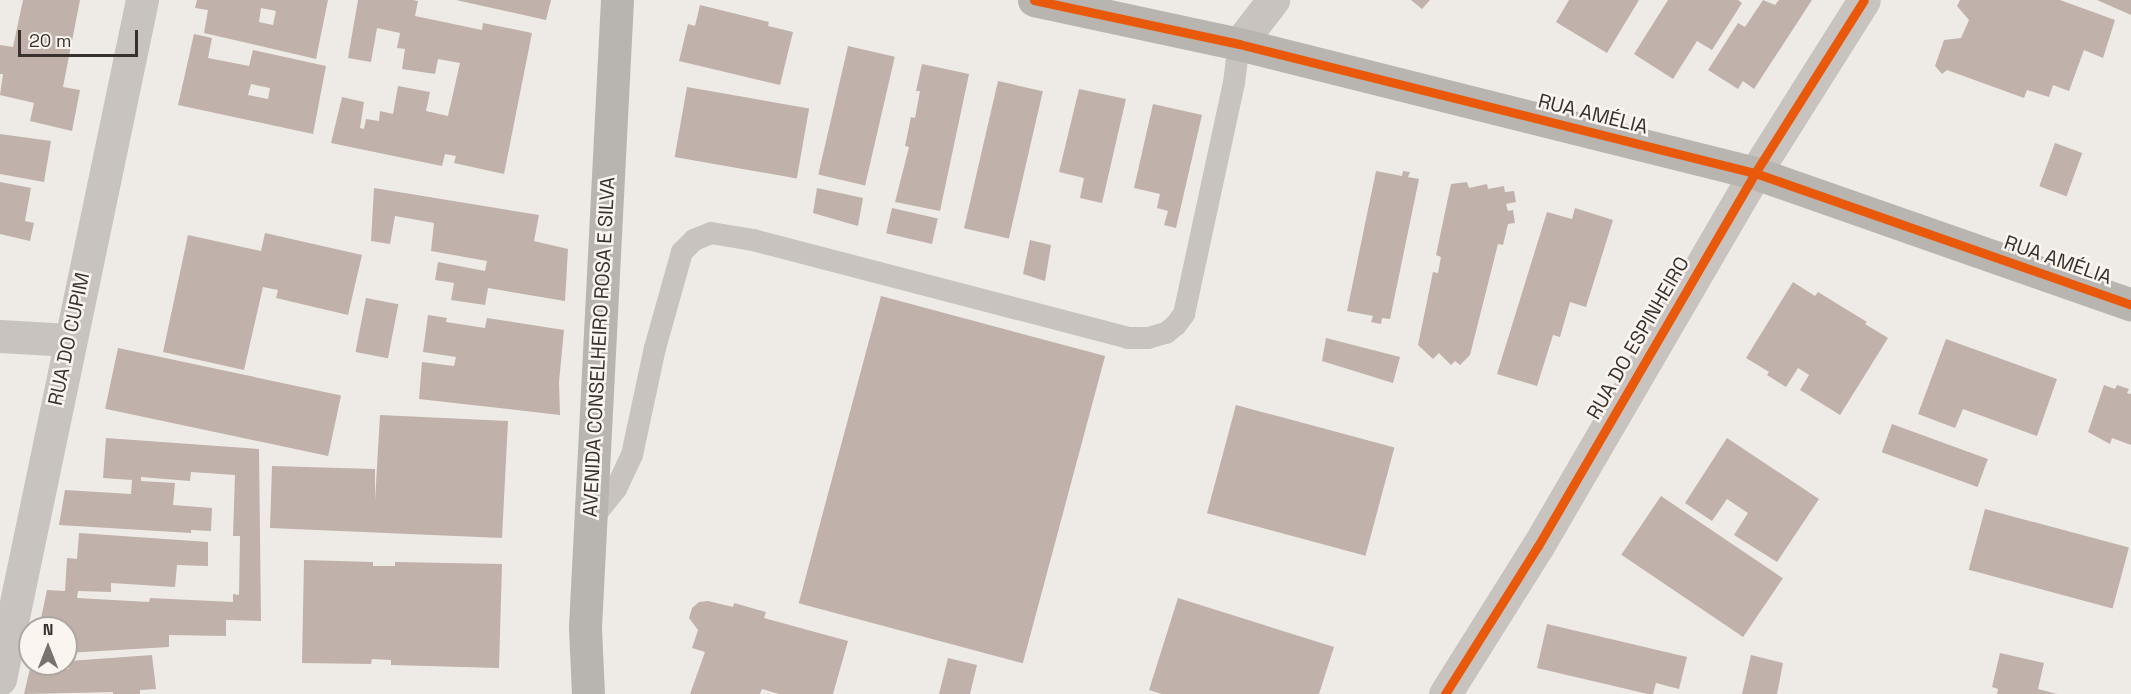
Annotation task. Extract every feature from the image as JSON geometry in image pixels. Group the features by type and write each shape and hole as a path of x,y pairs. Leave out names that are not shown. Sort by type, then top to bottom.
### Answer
{"main road":[{"name":"AVENIDA CONSELHEIRO ROSA E SILVA","path":"588,694 585,627 617,0"},
{"name":"RUA AMÉLIA","path":"1034,0 1239,44 1755,173 2131,305"}],"street":[{"name":"RUA DO CUPIM","path":"0,679 69,340 142,0"},
{"path":"1239,44 1273,0"},
{"name":"RUA DO ESPINHEIRO","path":"1445,694 1538,546 1755,173 1864,0"},
{"path":"0,336 69,340"}],"lane":[{"path":"590,521 616,489 632,455 655,348 682,252 694,240 711,233 753,240 1128,338 1148,338 1166,333 1184,314 1234,83 1239,44"}],"building":[{"path":"23,0 80,0 63,87 80,90 72,131 30,121 34,103 0,95 3,74 0,74 0,45 13,47"},
{"path":"197,0 328,0 316,59 204,33 208,10 195,8","holes":["261,8 276,11 273,25 259,22"]},
{"path":"358,0 413,0 418,1 415,16 482,30 483,23 532,33 504,174 454,163 456,156 445,154 442,166 331,143 342,97 364,102 360,128 364,129 366,119 379,121 380,111 393,114 398,86 430,92 426,111 448,116 460,63 438,59 435,74 402,69 405,49 397,48 400,33 377,28 371,62 348,58"},
{"path":"456,0 551,0 546,20"},
{"path":"1411,0 1430,0 1422,9"},
{"path":"1569,0 1639,0 1607,53 1556,22"},
{"path":"1668,0 1738,0 1742,3 1712,50 1697,41 1673,79 1634,54"},
{"path":"1763,0 1775,5 1779,0 1812,0 1754,89 1743,81 1738,89 1708,70 1738,23 1745,27"},
{"path":"1960,0 2060,0 2115,20 2103,58 2084,50 2069,91 2053,85 2049,97 2027,90 2024,98 1947,70 1942,74 1935,66 1944,40 1961,38 1969,20 1957,6"},
{"path":"2097,0 2131,0 2131,15"},
{"path":"700,5 769,22 768,26 793,32 780,85 679,61 688,24 695,26"},
{"path":"194,34 212,38 208,58 249,66 253,50 326,66 313,134 178,105","holes":["251,84 270,88 268,99 248,95"]},
{"path":"848,46 895,57 865,185 818,175"},
{"path":"922,64 969,74 940,211 895,202 909,147 905,146 911,117 915,118 920,91 916,91"},
{"path":"998,81 1043,91 1009,238 964,228"},
{"path":"687,87 809,109 797,178 675,157"},
{"path":"1079,89 1126,99 1102,203 1080,198 1084,178 1059,172"},
{"path":"1153,104 1202,115 1176,228 1164,225 1168,211 1157,208 1160,194 1134,188"},
{"path":"0,134 51,141 44,182 0,174"},
{"path":"2055,143 2082,153 2067,196 2039,186"},
{"path":"1376,171 1402,176 1403,171 1410,172 1408,177 1419,179 1390,319 1382,318 1381,324 1371,322 1373,316 1347,311"},
{"path":"0,182 31,188 25,221 34,223 30,241 0,234"},
{"path":"1467,182 1469,188 1487,184 1488,189 1504,186 1505,192 1514,191 1516,202 1506,204 1508,211 1513,210 1515,223 1508,224 1503,245 1498,244 1470,355 1460,365 1455,361 1451,365 1439,353 1433,359 1418,345 1433,272 1438,273 1441,257 1436,255 1451,184"},
{"path":"374,188 539,215 534,241 568,249 565,301 488,288 485,305 451,300 454,283 435,280 438,262 485,271 487,261 431,251 434,223 395,216 390,244 371,241"},
{"path":"817,188 863,198 858,226 813,213"},
{"path":"892,208 938,219 932,244 886,233"},
{"path":"1575,208 1613,220 1586,307 1570,302 1560,337 1553,335 1537,386 1497,374 1547,212 1572,219"},
{"path":"265,233 362,255 348,315 276,298 278,290 263,287 244,370 163,352 188,235 261,251"},
{"path":"1030,240 1051,245 1045,281 1023,274"},
{"path":"1793,282 1815,296 1818,292 1867,322 1865,324 1888,338 1840,415 1800,390 1809,375 1798,368 1786,387 1767,375 1769,372 1746,358"},
{"path":"881,296 1105,356 1023,663 799,603"},
{"path":"366,298 398,304 388,358 356,352"},
{"path":"428,315 447,318 446,322 485,328 487,318 564,330 559,382 560,415 419,399 422,362 454,366 456,357 423,352"},
{"path":"1326,338 1400,357 1393,383 1322,361"},
{"path":"1946,339 2057,379 2037,436 1963,409 1955,428 1918,414"},
{"path":"118,348 341,395 328,456 105,409"},
{"path":"2104,385 2115,389 2117,385 2129,389 2127,393 2131,394 2131,445 2112,438 2110,444 2088,432"},
{"path":"1236,405 1394,447 1365,556 1207,513"},
{"path":"380,415 508,421 502,538 270,528 272,466 375,469 375,501"},
{"path":"1892,424 1988,459 1978,487 1882,452"},
{"path":"106,438 259,449 261,621 226,620 226,636 169,635 169,647 78,652 78,616 42,616 47,590 65,591 67,558 77,559 79,533 208,542 208,566 177,565 175,587 111,583 111,592 78,591 77,598 149,602 150,598 233,602 233,594 239,595 240,536 233,536 235,475 191,472 190,481 141,477 141,481 175,483 173,505 212,508 211,531 191,530 191,533 59,525 65,490 131,494 132,480 103,478"},
{"path":"1727,438 1819,499 1777,562 1734,535 1748,513 1727,499 1712,521 1685,503"},
{"path":"1661,496 1783,578 1743,637 1621,555"},
{"path":"1985,509 2129,548 2113,608 1969,570"},
{"path":"304,560 373,562 373,566 395,566 395,562 502,564 499,668 391,665 391,660 372,659 371,664 302,663"},
{"path":"1178,598 1334,647 1319,694 1162,694 1149,690"},
{"path":"708,601 733,607 734,603 766,612 764,618 848,641 833,694 779,694 762,689 760,694 690,694 705,652 692,648 698,630 689,618 692,608 699,602"},
{"path":"1547,624 1687,657 1679,689 1656,683 1653,694 1648,694 1537,668"},
{"path":"2000,653 2044,663 2038,689 2057,694 1997,694 1998,689 1992,687"},
{"path":"152,655 156,689 140,690 140,694 113,694 113,692 24,694 28,676 78,676 78,660"},
{"path":"1751,655 1783,663 1777,694 1742,694"},
{"path":"948,658 977,665 970,694 939,694"}],"cycle path":[{"path":"1034,0 1239,44 1755,173 2131,305"},
{"path":"1445,694 1538,546 1755,173 1864,0"}]}
